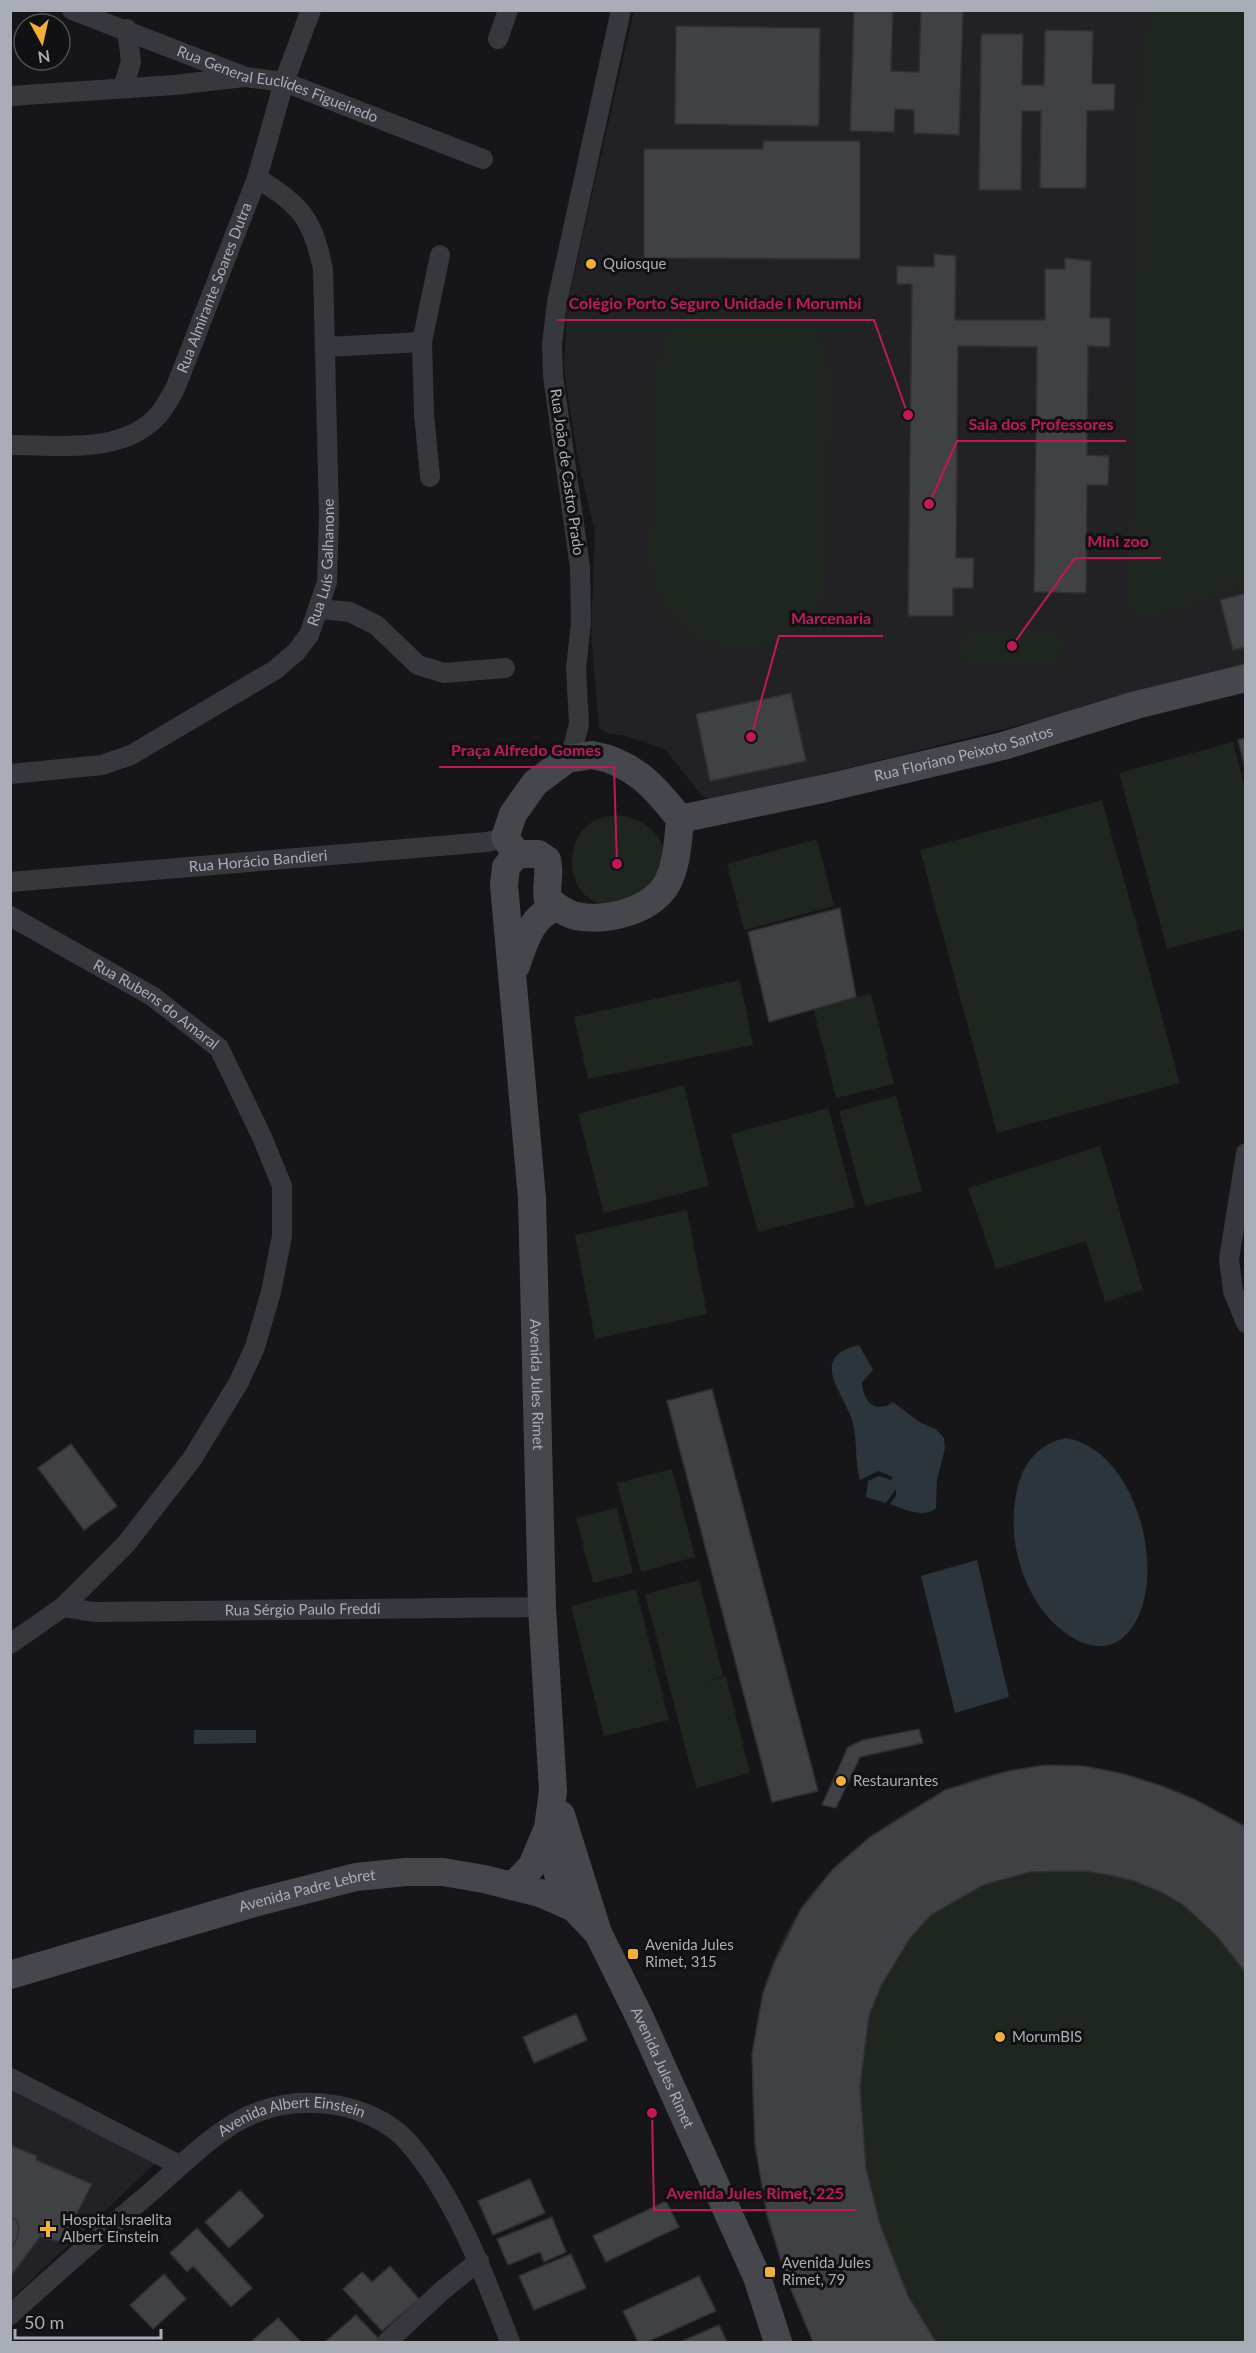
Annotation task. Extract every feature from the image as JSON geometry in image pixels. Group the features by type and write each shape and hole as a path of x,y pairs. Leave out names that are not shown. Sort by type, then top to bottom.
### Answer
{"street":[{"name":"Rua General Euclides Figueiredo","path":"72,10 127,29 246,77 284,82 483,159"},
{"name":"Rua Almirante Soares Dutra","path":"10,445 67,446 110,442 130,436 160,413 175,389 257,178 284,82 311,10"},
{"path":"498,39 508,10"},
{"name":"Rua João de Castro Prado","path":"567,759 579,724 576,669 581,622 580,567 577,528 557,419 552,344 564,269 621,10"},
{"path":"123,88 132,62 127,29"},
{"path":"10,96 246,77"},
{"name":"Rua Luís Galhanone","path":"10,774 102,765 131,755 275,670 296,652 309,635 320,609 327,582 329,516 323,269 316,238 304,215 288,198 257,178"},
{"path":"430,477 424,414 422,342 440,255"},
{"path":"326,347 422,342"},
{"path":"320,609 350,612 376,625 418,665 444,673 504,668"},
{"name":"Rua Floriano Peixoto Santos","path":"680,819 826,788 1003,746 1136,705 1245,678"},
{"path":"592,755 613,759 633,769 664,798 680,819 677,851 671,872 658,895 642,906 609,916 574,916 557,907 548,900 545,887 550,869 547,860 538,854 511,846 513,814 535,783 567,759 592,755"},
{"name":"Rua Horácio Bandieri","path":"10,882 487,842 511,846"},
{"name":"Avenida Jules Rimet","path":"511,846 504,885 532,1198 542,1606 553,1791 548,1828 564,1902"},
{"name":"Avenida Jules Rimet","path":"513,977 529,929 549,910 557,907"},
{"name":"Rua Rubens do Amaral","path":"10,916 152,996 219,1048 262,1137 282,1186 282,1236 271,1293 255,1347 238,1382 192,1460 126,1544 63,1607 10,1644"},
{"path":"1245,1153 1229,1259 1233,1291 1245,1323"},
{"name":"Rua Sérgio Paulo Freddi","path":"63,1607 93,1612 542,1606"},
{"name":"Avenida Jules Rimet","path":"553,1791 598,1933 645,2029 757,2277 778,2343"},
{"path":"513,1886 532,1866 548,1828"},
{"name":"Avenida Padre Lebret","path":"10,1975 254,1903 356,1877 443,1872 513,1886 564,1902 583,1915 598,1933"},
{"path":"10,2078 179,2165"},
{"name":"Avenida Albert Einstein","path":"10,2315 221,2130 265,2108 289,2103 315,2102 354,2108 375,2118 405,2139 429,2170 479,2262 510,2343"},
{"path":"387,2343 444,2289 479,2262"}],"shaded area":[{"path":"634,11 1245,11 1245,668 717,801 702,796 665,749 623,735 610,734 599,728 591,635 595,533 578,460 564,370 567,304"},
{"path":"1155,11 1245,11 1246,585 1216,592 1207,602 1139,618 1126,608 1133,493 1140,45"},
{"path":"728,294 745,294 778,301 806,321 824,348 830,374 827,560 822,596 804,621 784,636 761,645 737,647 713,643 691,632 672,616 654,583 650,550 655,371 659,356 664,343 679,321 700,305"},
{"path":"964,629 1061,632 1060,664 962,661"},
{"path":"1233,742 1245,788 1245,928 1167,949 1119,773"},
{"path":"1102,800 1180,1083 997,1133 920,850"},
{"path":"616,815 633,819 649,827 660,840 664,858 646,897 605,905 589,898 581,890 575,880 572,858 579,836 589,824"},
{"path":"817,839 834,906 744,930 727,864"},
{"path":"740,980 753,1045 588,1079 574,1017"},
{"path":"871,994 894,1084 836,1098 813,1008"},
{"path":"684,1085 709,1186 604,1213 578,1114"},
{"path":"896,1096 922,1191 865,1206 839,1111"},
{"path":"828,1108 855,1207 758,1232 731,1134"},
{"path":"1100,1146 1143,1290 1105,1302 1086,1241 996,1269 968,1188"},
{"path":"687,1210 707,1314 595,1339 575,1235"},
{"path":"859,1345 873,1370 862,1382 865,1395 871,1404 881,1407 893,1402 921,1423 936,1429 944,1438 945,1448 937,1480 936,1508 931,1511 914,1512 890,1504 896,1496 896,1489 886,1503 866,1497 868,1481 879,1476 891,1480 893,1477 878,1471 860,1480 851,1416 834,1380 832,1369 834,1359 843,1351"},
{"path":"1066,1438 1089,1446 1109,1462 1125,1484 1137,1509 1144,1537 1147,1565 1146,1591 1139,1615 1127,1634 1113,1643 1098,1646 1082,1642 1067,1634 1041,1608 1025,1580 1015,1542 1015,1503 1023,1471 1040,1450"},
{"path":"672,1469 695,1557 641,1572 617,1483"},
{"path":"617,1508 633,1573 593,1583 576,1518"},
{"path":"977,1560 1009,1697 955,1713 921,1576"},
{"path":"699,1580 723,1676 702,1683 726,1676 750,1773 696,1788 645,1594"},
{"path":"636,1589 669,1720 604,1736 571,1606"},
{"path":"194,1730 256,1730 256,1743 194,1744"},
{"name":"MorumBIS","path":"1084,1766 1128,1776 1168,1789 1245,1827 1245,2342 813,2342 787,2276 767,2207 755,2137 752,2067 761,2000 784,1937 824,1879 881,1829 926,1801 973,1780 1008,1771"},
{"name":"Hospital Israelita Albert Einstein","path":"11,2088 160,2159 11,2299"}],"building":[{"path":"854,10 893,10 891,71 919,72 921,10 963,10 959,135 914,133 914,110 895,109 894,132 850,131"},
{"path":"676,26 820,28 819,126 675,124"},
{"path":"1045,30 1093,31 1092,84 1115,84 1114,110 1087,111 1086,188 1040,188 1041,111 1022,111 1021,190 979,190 981,34 1023,34 1022,85 1044,85"},
{"path":"763,141 860,141 860,259 644,258 644,149 763,149"},
{"path":"934,254 956,256 955,320 1045,320 1045,269 1065,269 1065,258 1091,261 1090,318 1110,318 1110,347 1088,346 1087,455 1109,456 1108,485 1087,485 1086,593 1034,592 1037,347 958,346 956,558 974,558 973,588 953,588 953,616 908,616 912,284 897,284 897,266 934,267"},
{"path":"1246,593 1246,647 1233,650 1220,600"},
{"path":"791,693 806,761 710,781 696,714"},
{"path":"1246,738 1246,771 1238,740"},
{"path":"840,908 856,997 769,1022 748,932"},
{"path":"712,1389 818,1791 772,1802 667,1401"},
{"path":"71,1444 117,1506 84,1530 38,1468"},
{"name":"Restaurantes","path":"919,1729 923,1743 860,1757 836,1808 822,1805 848,1747 863,1740"},
{"path":"1045,1765 1084,1766 1124,1774 1196,1800 1246,1827 1246,1973 1215,1934 1182,1904 1134,1881 1109,1875 1083,1871 1030,1872 983,1885 931,1915 910,1938 881,1986 869,2016 860,2086 866,2168 880,2224 908,2296 936,2342 813,2342 787,2280 767,2215 755,2145 752,2054 763,1993 774,1963 801,1909 833,1869 870,1837 945,1790 1008,1771"},
{"path":"576,2014 587,2040 534,2063 523,2037"},
{"path":"10,2145 37,2156 36,2160 92,2184 62,2242 40,2237 10,2277"},
{"path":"530,2179 545,2213 493,2235 478,2201"},
{"path":"240,2190 264,2216 229,2248 205,2222"},
{"path":"666,2201 679,2227 606,2262 593,2236"},
{"path":"10,2217 16,2220 19,2227 17,2239 10,2250"},
{"path":"552,2217 566,2252 544,2262 540,2252 508,2265 497,2239"},
{"path":"197,2228 252,2288 231,2307 193,2266 187,2272 170,2253"},
{"path":"571,2254 586,2288 534,2310 519,2276"},
{"path":"390,2266 419,2299 382,2331 343,2289 362,2272 372,2282"},
{"path":"164,2274 186,2299 153,2329 130,2305"},
{"path":"699,2276 716,2311 647,2342 638,2342 623,2311"},
{"path":"356,2315 379,2339 375,2342 325,2342"},
{"path":"278,2318 301,2342 251,2342"},
{"path":"719,2325 727,2342 680,2342"}],"place":[{"name":"Quiosque","path":"591,264"},
{"name":"Colégio Porto Seguro Unidade I Morumbi","path":"908,415"},
{"name":"Sala dos Professores","path":"929,504"},
{"name":"Mini zoo","path":"1012,646"},
{"name":"Marcenaria","path":"751,737"},
{"name":"Praça Alfredo Gomes","path":"617,864"},
{"name":"Restaurantes","path":"841,1781"},
{"name":"Avenida Jules Rimet, 315","path":"633,1954"},
{"name":"MorumBIS","path":"1000,2037"},
{"name":"Avenida Jules Rimet, 225","path":"652,2113"},
{"name":"Hospital Israelita Albert Einstein","path":"48,2229"},
{"name":"Avenida Jules Rimet, 79","path":"770,2272"}]}
